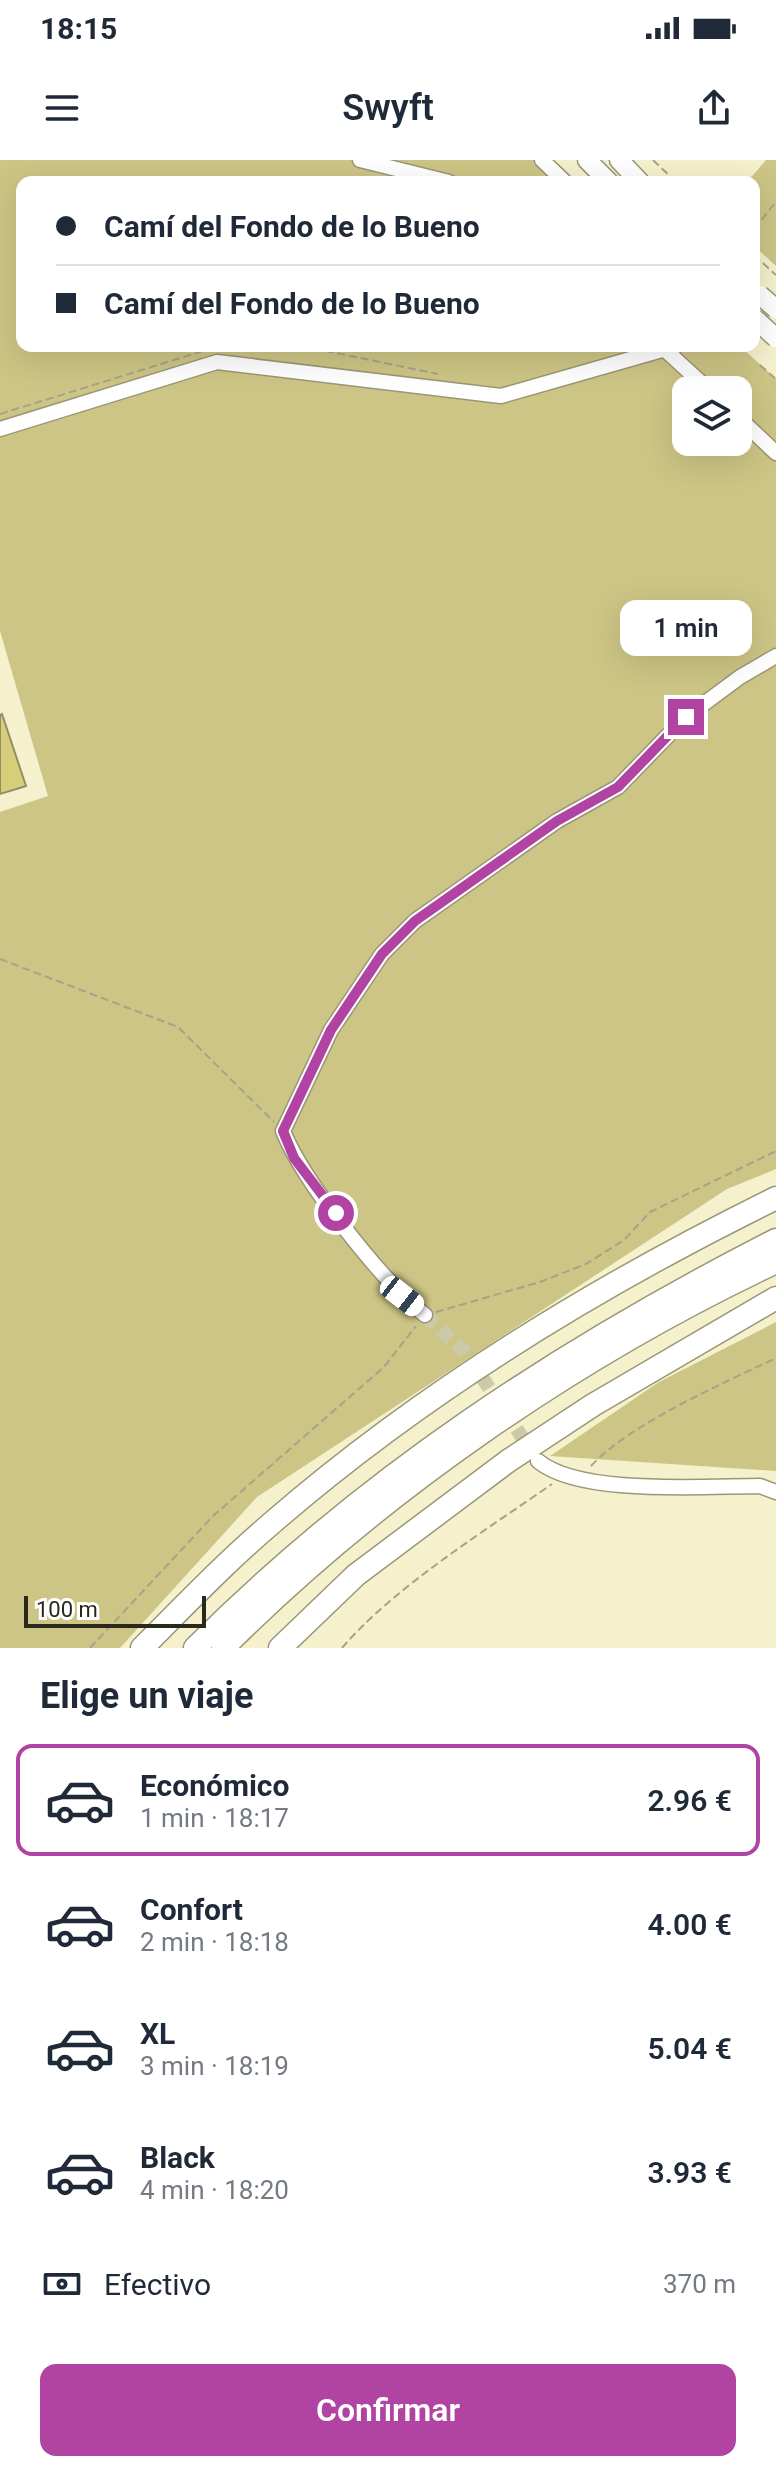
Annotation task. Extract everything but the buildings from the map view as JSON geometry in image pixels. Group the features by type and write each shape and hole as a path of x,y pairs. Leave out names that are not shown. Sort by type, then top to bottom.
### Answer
{"highway":[{"path":"142,1648 271,1522 422,1405 609,1287 776,1198"},
{"path":"195,1648 319,1533 436,1441 596,1337 776,1240"},
{"path":"223,1648 334,1545 416,1481 582,1370 776,1262"},
{"path":"280,1648 356,1575 508,1461 593,1405 776,1298"},
{"path":"236,1648 300,1588 402,1503 416,1481"}],"main road":[{"path":"587,160 603,176"},
{"path":"619,160 634,176"},
{"path":"760,295 776,311"},
{"path":"760,324 776,338"}],"street":[{"path":"360,160 425,176"},
{"path":"542,160 559,176"},
{"path":"0,429 217,362 501,396 650,352"},
{"path":"672,352 695,376"},
{"path":"752,430 776,453"},
{"path":"425,1315 402,1296 319,1192 294,1158 283,1131 331,1030 382,954 415,921 557,821 618,787 686,717 740,677 776,656"},
{"path":"538,1461 550,1471 632,1486 760,1486 776,1492"}],"path":[{"path":"653,160 670,176"},
{"path":"760,222 776,202"},
{"path":"760,260 776,275"},
{"path":"0,414 200,352"},
{"path":"330,352 449,377"},
{"path":"760,365 776,379"},
{"path":"0,959 178,1027 283,1131"},
{"path":"90,1648 213,1516 384,1367 425,1315 540,1282 586,1264 624,1240 650,1212 776,1151"},
{"path":"342,1648 359,1628 457,1551 604,1452 725,1382 776,1358"}],"shaded area":[{"path":"0,160 537,160 554,176 16,176 16,352 747,352 776,379 776,1169 727,1189 257,1497 120,1648 0,1648 0,812 48,796 0,631"},
{"path":"766,160 776,160 776,266 760,251 760,176 752,176"},
{"path":"776,1322 776,1471 550,1456 659,1382"}],"tunnel":[{"path":"425,1315 465,1352 532,1452"}],"route":[{"path":"336,1213 294,1158 283,1131 331,1030 382,954 415,921 557,821 618,787 686,717"}]}
